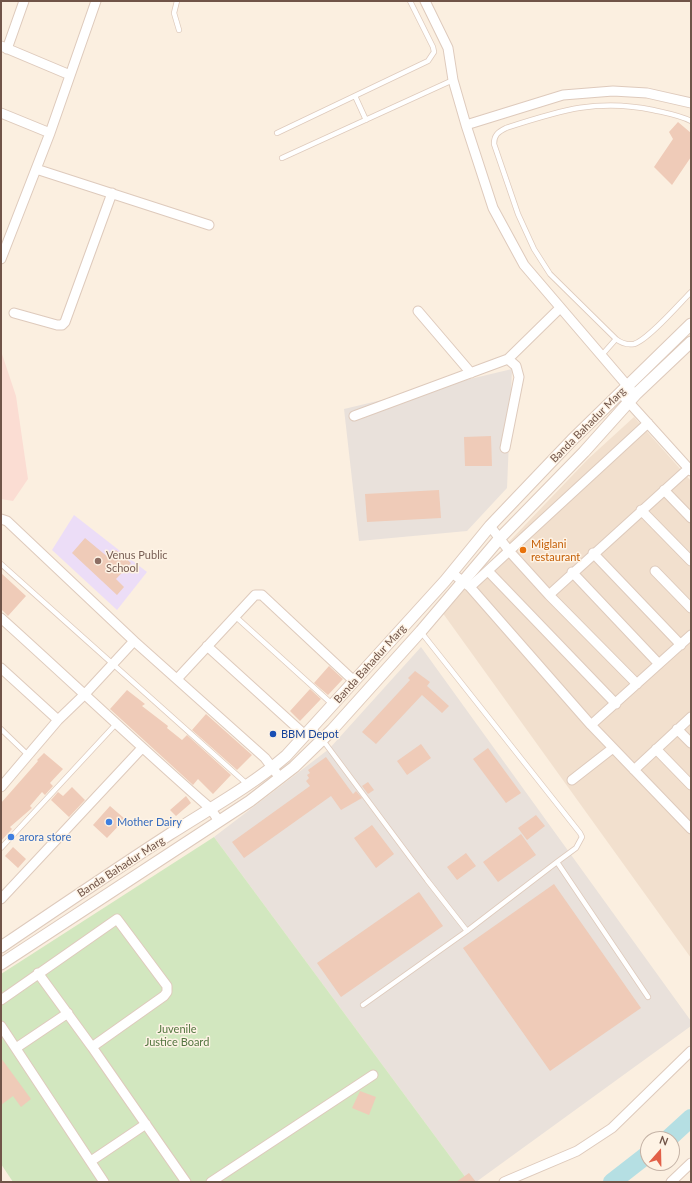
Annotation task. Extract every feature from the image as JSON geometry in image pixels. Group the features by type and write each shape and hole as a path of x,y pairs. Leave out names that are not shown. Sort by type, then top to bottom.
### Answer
{"street":[{"path":"24,1 4,48 70,75"},
{"path":"2,259 50,133 96,1"},
{"path":"425,1 448,48 453,80 493,208 524,265 601,356 624,389 633,398 648,423 690,470 664,490 572,572 549,595"},
{"path":"466,125 563,95 613,91 647,93 691,104"},
{"path":"1,113 50,133"},
{"path":"36,169 209,225"},
{"path":"14,313 57,325 62,325 65,322 112,193"},
{"path":"354,416 508,359 559,308"},
{"path":"418,311 471,373"},
{"name":"Banda Bahadur Marg","path":"1,947 273,767 322,718 452,573 490,526 624,389 691,324"},
{"name":"Banda Bahadur Marg","path":"1,964 250,801 294,767 332,730 421,631 466,585 500,538 584,452 633,398 691,342"},
{"path":"505,448 519,377 516,366 508,359"},
{"path":"466,585 488,571 510,552 648,423"},
{"path":"664,490 691,518"},
{"path":"642,510 691,562"},
{"path":"1,519 7,521 134,641 265,758 280,778"},
{"path":"490,526 510,552 549,595 637,684"},
{"path":"593,553 681,644"},
{"path":"488,571 616,704"},
{"path":"655,571 691,608"},
{"path":"572,572 659,664"},
{"path":"452,573 466,585 591,725 691,829"},
{"path":"177,679 255,595 262,595 354,681"},
{"path":"1,618 85,694 115,725 210,808 220,821"},
{"path":"591,725 691,636"},
{"path":"1,786 29,756 58,720 85,694 134,641"},
{"path":"207,646 305,735"},
{"path":"1,668 58,720"},
{"path":"634,770 691,716"},
{"path":"322,718 332,730"},
{"path":"677,729 691,744"},
{"path":"1,899 142,748"},
{"path":"572,780 613,748"},
{"path":"656,749 691,785"},
{"path":"1,1000 114,920 119,920 166,986 167,992 164,996 92,1047"},
{"path":"38,973 68,1013 186,1182"},
{"path":"16,1048 68,1013"},
{"path":"1,1026 104,1182"},
{"path":"504,1182 577,1151 612,1128 691,1051"},
{"path":"211,1182 373,1075"},
{"path":"91,1162 146,1124"},
{"path":"671,1182 691,1163"}],"lane":[{"path":"177,1 174,13 179,30"},
{"path":"278,134 428,61 432,57 433,47 410,1"},
{"path":"282,158 453,80"},
{"path":"355,96 366,120"},
{"path":"691,121 681,116 633,105 602,104 567,109 514,125 498,131 494,137 494,144 518,214 534,249 550,274 616,339 630,344 643,340 691,292"},
{"path":"601,356 616,339"},
{"path":"1,564 112,665 247,784"},
{"path":"236,617 333,705"},
{"path":"363,1005 467,931 557,862 580,842 582,837 580,832 421,631"},
{"path":"1,848 115,725"},
{"path":"313,727 467,931"},
{"path":"1,729 29,756"},
{"path":"557,862 648,997"}],"shaded area":[{"path":"1,351 16,396 28,479 13,501 1,499"},
{"path":"512,369 507,488 467,531 359,541 344,409"},
{"path":"634,417 691,481 691,958 442,612 588,459"},
{"name":"Venus Public School","path":"74,515 147,572 117,610 52,550"},
{"path":"421,647 691,1021 691,1026 476,1182 469,1182 214,837 329,749"}],"green space":[{"name":"Juvenile Justice Board","path":"214,837 469,1182 13,1182 1,1164 1,974"}],"building":[{"path":"678,122 691,133 691,157 672,185 654,167 673,139 669,132"},
{"path":"491,436 492,466 465,466 464,437"},
{"path":"439,490 441,518 367,522 365,494"},
{"path":"85,538 109,558 116,550 131,563 116,579 124,587 117,595 72,553"},
{"path":"1,573 26,596 8,616 1,609"},
{"path":"329,666 343,679 328,695 314,683"},
{"path":"415,671 430,682 427,686 449,706 442,713 422,695 376,744 362,732 410,680 408,678"},
{"path":"310,689 321,699 300,721 290,711"},
{"path":"127,690 145,704 142,706 168,726 167,728 182,740 187,735 231,775 213,794 198,779 193,785 110,709"},
{"path":"206,714 252,755 237,770 192,730"},
{"path":"421,744 431,758 407,775 397,761"},
{"path":"488,748 521,793 506,803 473,759"},
{"path":"44,753 63,769 50,783 53,786 45,795 42,792 30,806 32,808 10,827 12,829 1,841 1,803"},
{"path":"326,757 353,794 356,791 362,798 341,810 331,796 244,858 232,842 310,786 306,781 309,778 307,775 310,773 308,770"},
{"path":"368,782 374,790 368,794 362,786"},
{"path":"72,787 85,800 69,817 51,800 58,792 63,796"},
{"path":"186,796 191,803 176,816 170,810"},
{"name":"Mother Dairy","path":"110,806 125,819 107,838 93,825"},
{"path":"536,815 545,826 527,840 518,828"},
{"path":"372,825 394,854 376,868 354,838"},
{"path":"521,834 536,855 498,882 483,862"},
{"path":"13,847 26,859 18,868 5,856"},
{"path":"466,853 476,866 457,880 447,867"},
{"path":"554,884 641,1008 550,1071 463,948"},
{"path":"419,892 443,926 341,997 317,963"},
{"path":"1,1058 31,1099 21,1107 13,1096 1,1105"},
{"path":"360,1091 376,1097 369,1115 352,1108"},
{"path":"469,1173 476,1182 456,1182"}],"waterway":[{"path":"677,1131 691,1118"},
{"path":"612,1182 640,1160"}],"place":[{"name":"Miglani restaurant","path":"523,550"},
{"name":"Venus Public School","path":"98,561"},
{"name":"BBM Depot","path":"273,734"},
{"name":"Mother Dairy","path":"109,822"},
{"name":"arora store","path":"11,837"}]}
